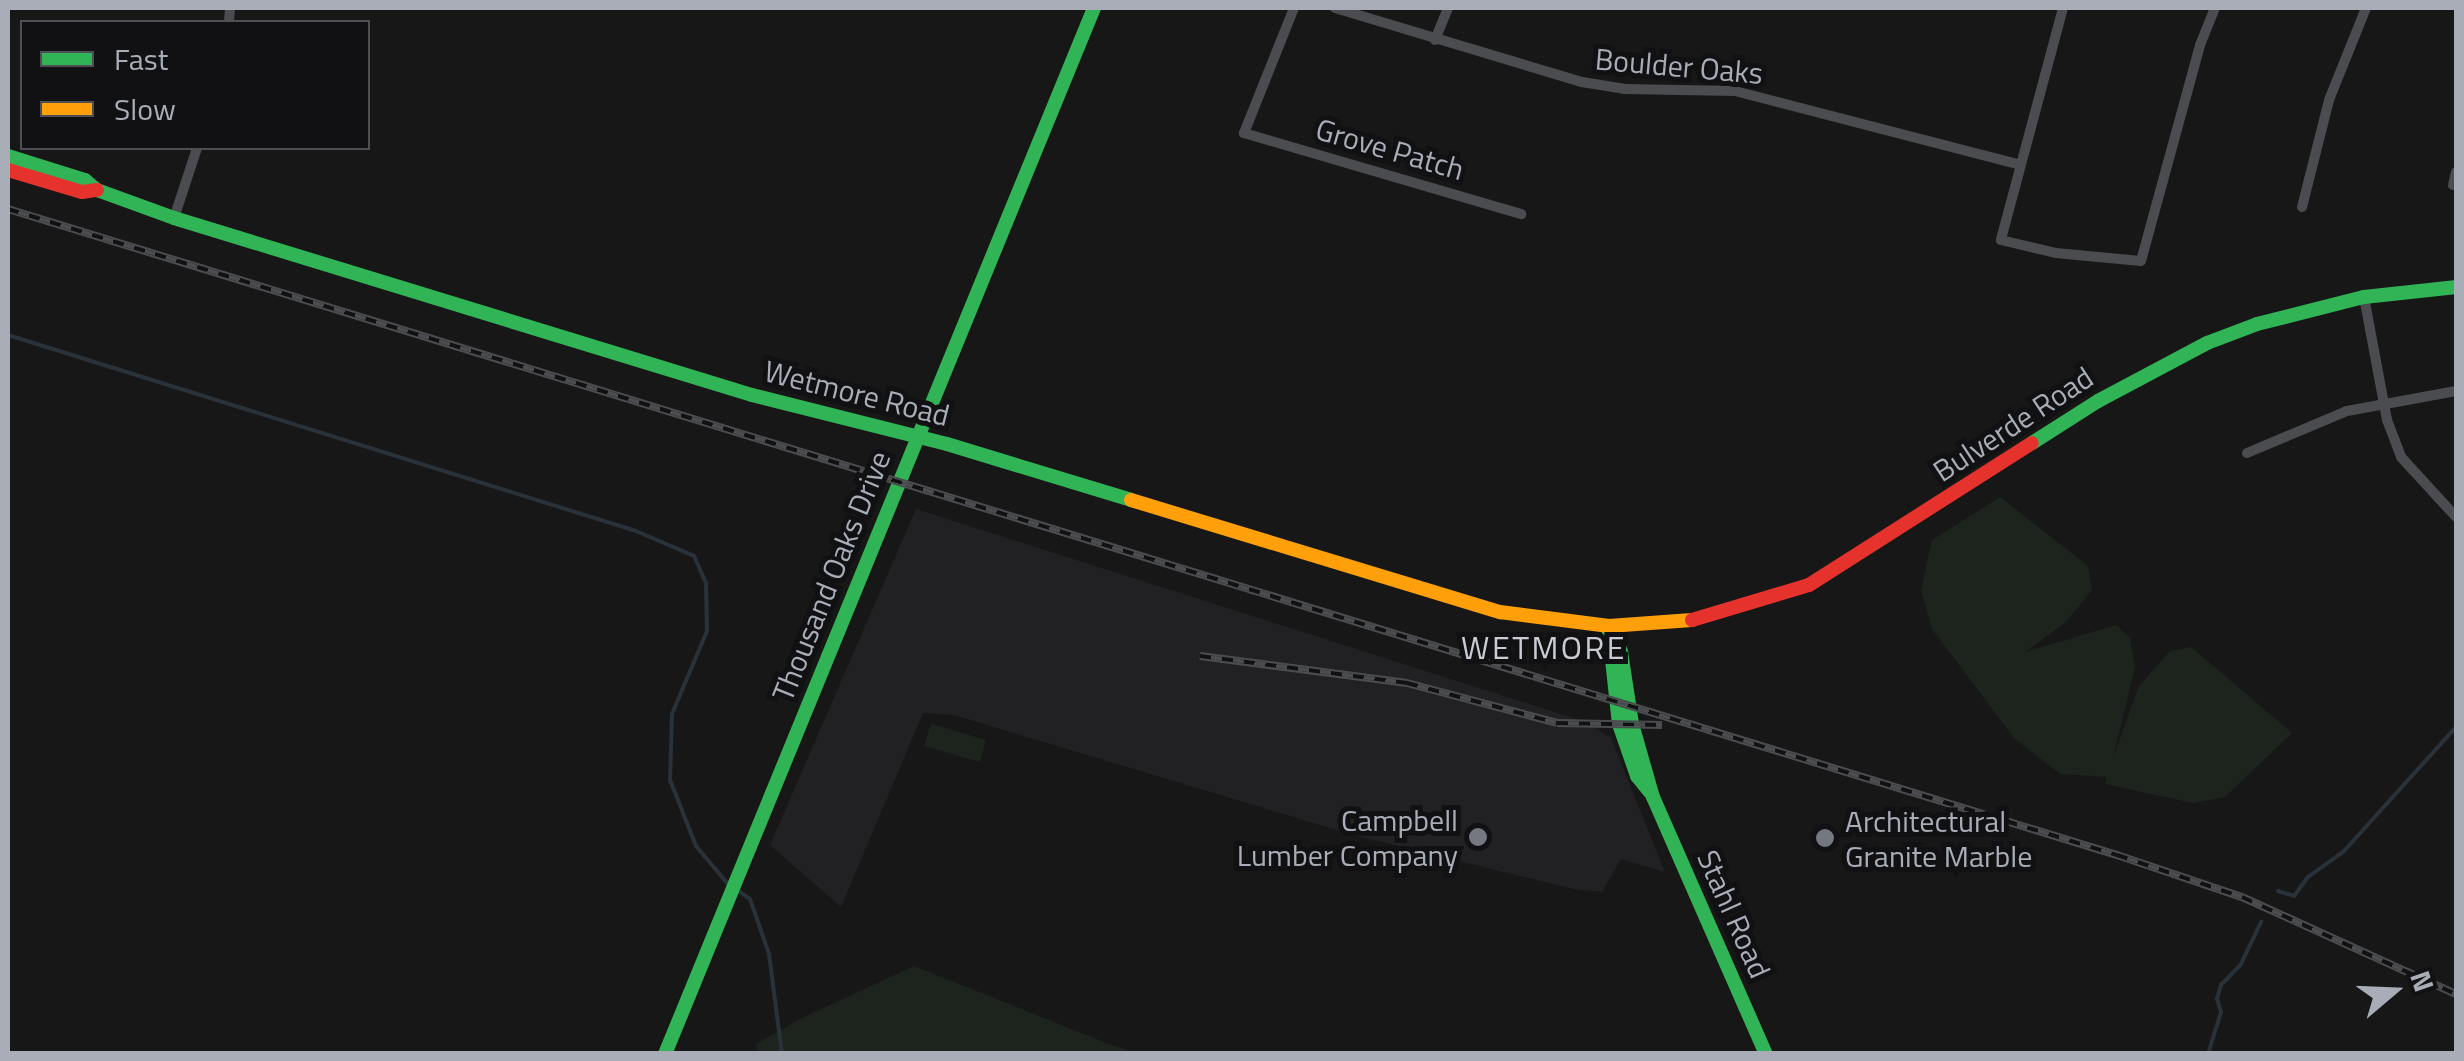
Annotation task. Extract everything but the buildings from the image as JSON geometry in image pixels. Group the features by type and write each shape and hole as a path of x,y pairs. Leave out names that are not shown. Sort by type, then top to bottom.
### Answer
{"main road":[{"name":"Thousand Oaks Drive","path":"665,1054 1094,8"},
{"name":"Wetmore Road","path":"8,156 85,180 97,190 174,218 752,396 918,436 1500,612 1609,626"},
{"name":"Wetmore Road","path":"8,170 82,192 97,190"},
{"name":"Bulverde Road","path":"1609,626 1706,619 1809,585 2138,378 2257,324 2364,296 2456,286"},
{"name":"Stahl Road","path":"1609,626 1619,724 1637,776 1653,797 1766,1054"}],"street":[{"name":"Grove Patch","path":"1294,8 1244,133 1521,214"},
{"name":"Boulder Oaks","path":"1334,8 1603,86 1697,88 1753,95 2022,165"},
{"path":"1435,40 1448,8"},
{"path":"2063,8 2001,240 2056,254 2141,261 2200,45 2215,8"},
{"path":"2302,208 2330,100 2366,8"},
{"path":"174,218 196,150"},
{"path":"2453,185 2456,172"},
{"path":"2364,296 2383,402 2405,466 2456,517"},
{"path":"2247,453 2347,411 2456,391"}],"shaded area":[{"path":"2000,497 2088,566 2092,590 2066,622 2025,652 2116,625 2130,638 2135,667 2113,758 2139,686 2170,651 2191,647 2292,733 2225,797 2193,803 2105,784 2107,777 2060,774 2014,738 1932,629 1921,590 1932,540"},
{"path":"916,509 1583,721 1611,738 1665,872 1621,859 1602,892 1573,889 1350,834 954,715 923,713 841,907 770,845"},
{"path":"931,724 986,740 980,762 924,746"},
{"path":"914,966 1134,1053 758,1053 756,1044 800,1019"}],"waterway":[{"path":"8,335 636,531 694,556 706,583 707,631 672,714 670,780 696,846 728,884"},
{"path":"2278,891 2294,896 2308,877 2344,851 2456,727"},
{"path":"736,889 750,899 769,954 782,1054"},
{"path":"2208,1054 2221,1012 2217,999 2221,985 2241,964 2261,922"}],"railway":[{"path":"8,209 2117,855 2242,897 2456,994"},
{"path":"1200,656 1407,683 1557,723 1662,725"}],"traffic: fast":[{"path":"665,1054 1094,8"},
{"path":"8,156 85,180 97,190 174,218 752,395 947,444 1131,500"},
{"path":"2032,443 2098,401 2207,343 2257,324 2364,297 2456,287"},
{"path":"1609,626 1621,652 1632,724 1653,797 1766,1054"},
{"path":"1609,632 1619,724 1637,776 1650,792"}],"traffic: slow":[{"path":"1131,500 1500,612 1609,626 1692,620"}],"traffic: jam":[{"path":"8,170 82,192 97,190"},
{"path":"1692,620 1809,585 2032,443"}],"place":[{"name":"Campbell Lumber Company","path":"1478,837"},
{"name":"Architectural Granite Marble","path":"1825,838"}],"district":[{"name":"WETMORE","path":"1544,647"}]}
